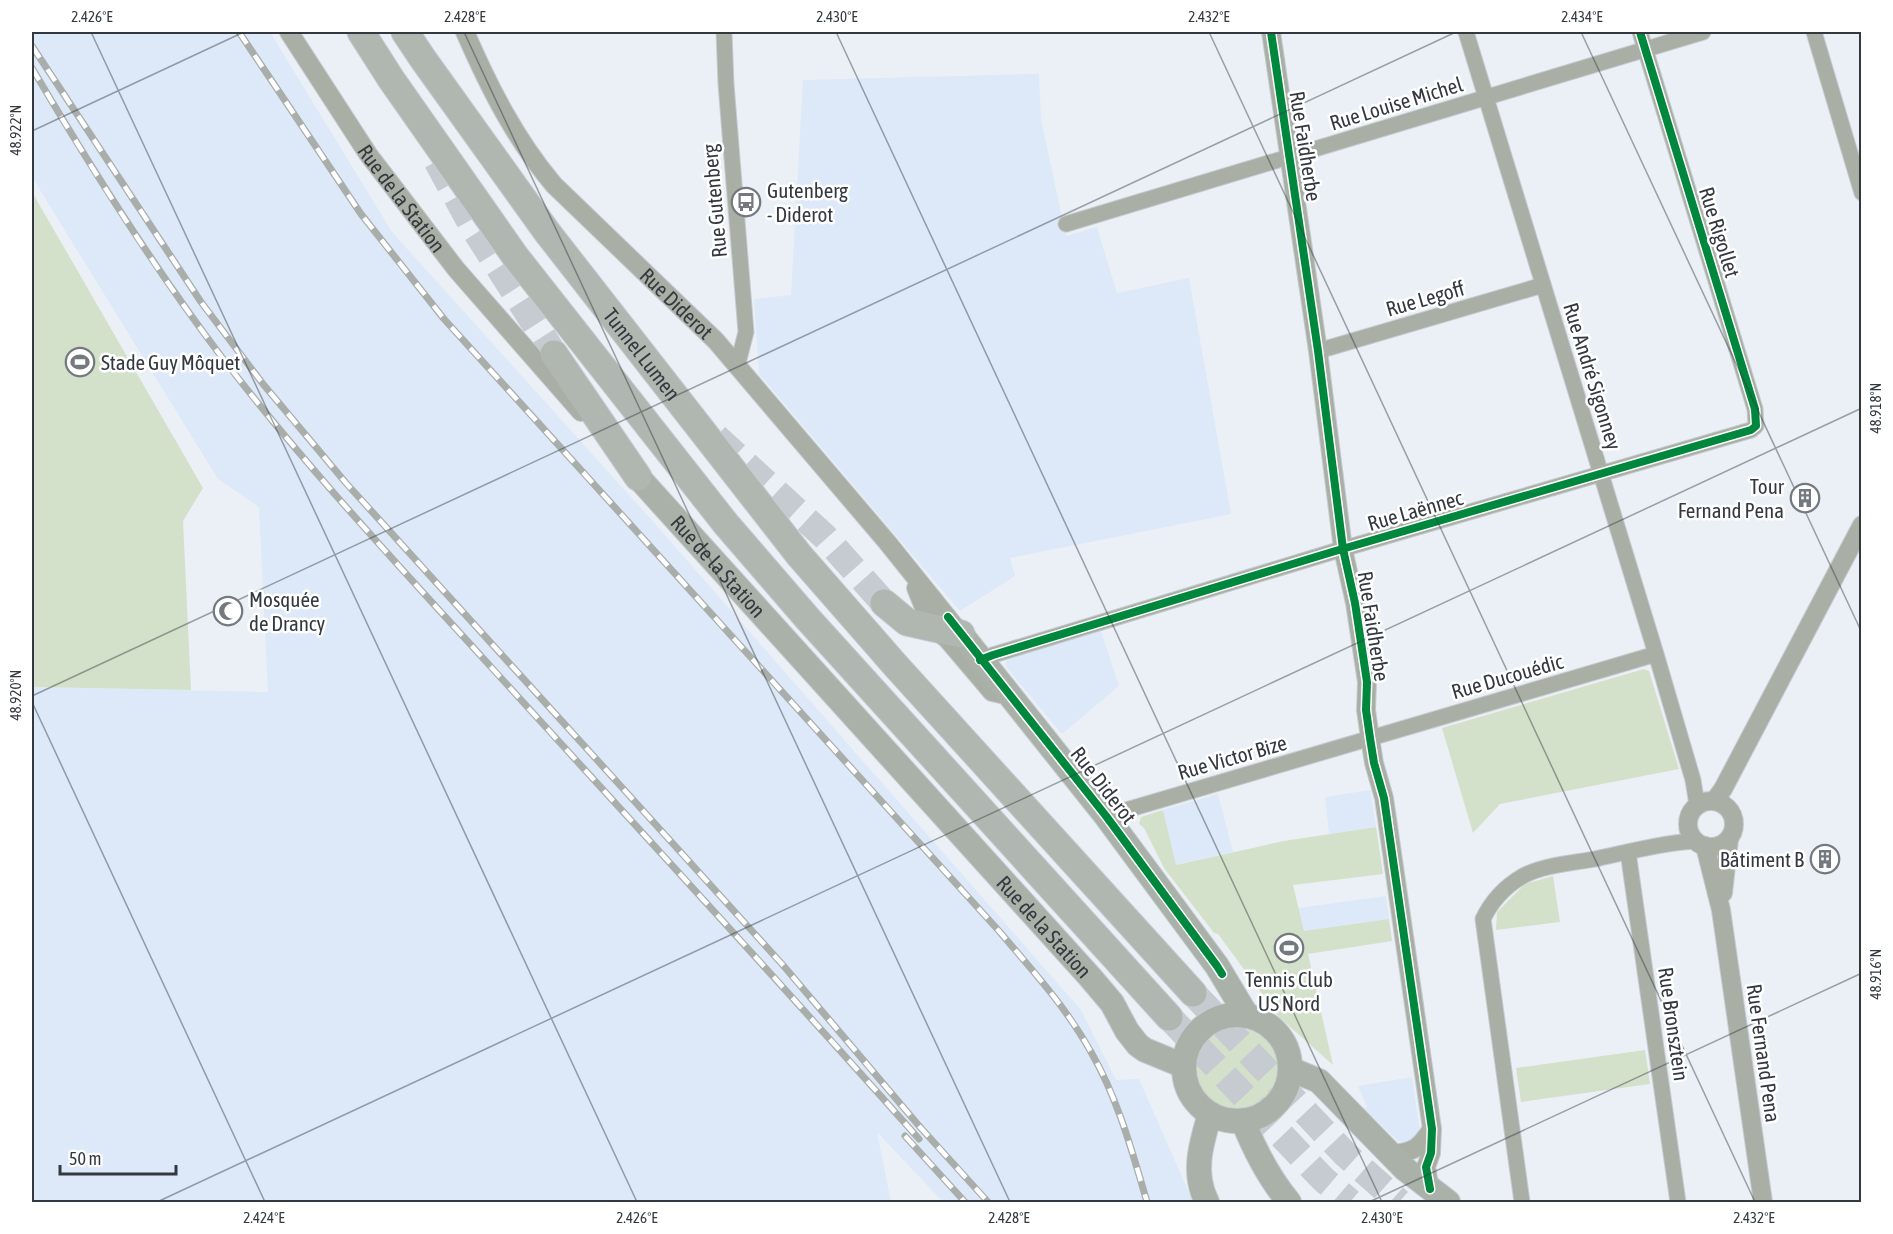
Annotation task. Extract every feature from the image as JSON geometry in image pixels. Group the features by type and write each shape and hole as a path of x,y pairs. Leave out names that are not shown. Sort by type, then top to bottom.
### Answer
{"highway":[{"name":"Tunnel Lumen","path":"361,32 391,79 515,256 726,524 808,619 1169,1017"},
{"name":"Tunnel Lumen","path":"405,32 547,232 799,555 896,666 1193,993"},
{"path":"554,354 638,477"},
{"path":"884,603 907,622 961,634"}],"main road":[{"name":"Rue de la Station","path":"638,477 1090,977 1112,1003 1127,1031 1138,1045 1184,1066"},
{"name":"Rue Diderot","path":"961,634 1106,816 1217,966 1247,1016"},
{"path":"1213,1021 1221,999 1222,974"},
{"path":"1235,1015 1261,1021 1278,1035 1288,1054 1290,1069 1288,1082 1276,1104 1261,1115 1243,1121 1226,1120 1210,1114 1198,1105 1190,1094 1185,1081 1184,1066 1188,1048 1198,1032 1213,1021 1235,1015"},
{"path":"1290,1069 1319,1081 1405,1169 1439,1196"},
{"path":"1207,1203 1199,1178 1198,1166 1200,1147 1210,1114"},
{"path":"1243,1121 1258,1158 1289,1203"}],"street":[{"name":"Rue de la Station","path":"288,32 368,154 456,269 638,477"},
{"name":"Rue Diderot","path":"465,32 482,72 510,124 554,185 716,341 961,634"},
{"name":"Rue Gutenberg","path":"724,32 726,84 746,332 737,367"},
{"name":"Rue Faidherbe","path":"1271,32 1337,495 1348,548 1367,682 1366,710 1375,736 1374,763 1384,798 1432,1129 1431,1153 1426,1167 1439,1196"},
{"name":"Rue André Sigonney","path":"1466,32 1602,473 1693,780 1706,802"},
{"name":"Rue Rigollet","path":"1640,32 1755,409 1756,426"},
{"name":"Rue Louise Michel","path":"1066,224 1703,32"},
{"path":"1814,32 1862,193"},
{"name":"Rue Legoff","path":"1318,351 1544,285"},
{"name":"Rue Laënnec","path":"980,660 993,654 1348,548 1751,430 1756,426"},
{"path":"1696,839 1690,814 1706,802 1747,742 1862,525"},
{"name":"Rue Diderot","path":"907,567 933,627 947,639 992,692 1011,697"},
{"name":"Rue Ducouédic","path":"1375,736 1656,654"},
{"name":"Rue Victor Bize","path":"1106,816 1375,736"},
{"path":"1522,1203 1483,920 1491,903 1507,886 1525,875 1547,868 1670,842 1696,839 1721,845 1729,839 1734,826 1732,812 1747,742"},
{"path":"1706,802 1721,802 1732,812"},
{"name":"Rue Fernand Pena","path":"1696,839 1721,910 1763,1203"},
{"name":"Rue Fernand Pena","path":"1721,910 1729,839"},
{"name":"Rue Bronsztein","path":"1628,852 1678,1203"},
{"path":"1392,1154 1416,1149 1432,1129"}],"shaded area":[{"path":"32,32 270,32 392,232 649,517 1081,1010 1116,1080 1139,1079 1193,1202 943,1202 877,1132 891,1202 32,1202 32,687 268,692 259,507 218,479 32,177"},
{"path":"1039,74 1041,119 1066,236 1097,227 1117,293 1189,278 1231,514 1010,558 1015,576 960,611 759,374 754,299 791,295 803,80"},
{"path":"1101,631 1119,686 1062,734 1006,667 1006,660"},
{"path":"1370,790 1376,827 1329,834 1325,797"},
{"path":"1218,794 1233,852 1175,865 1163,810"},
{"path":"1386,896 1389,919 1303,932 1298,908"},
{"path":"1412,1077 1420,1132 1413,1140 1404,1143 1397,1140 1363,1108 1367,1107 1358,1086"}],"green space":[{"name":"Stade Guy Môquet","path":"32,192 203,488 183,521 191,690 32,687"},
{"path":"1644,669 1649,671 1679,769 1500,804 1473,833 1442,728"},
{"name":"Tennis Club US Nord","path":"1163,810 1176,865 1284,841 1376,827 1383,874 1293,885 1304,931 1389,919 1392,941 1308,954 1333,1065 1279,1017 1218,934 1214,933 1164,868 1144,828 1139,824 1141,817"},
{"path":"1553,876 1560,922 1496,930 1497,912 1525,884"},
{"path":"1237,1028 1253,1031 1266,1040 1275,1053 1278,1069 1275,1085 1266,1098 1253,1107 1237,1110 1221,1107 1208,1098 1199,1085 1196,1069 1199,1053 1208,1040 1221,1031"},
{"path":"1645,1050 1650,1084 1521,1102 1516,1068"}],"tunnel":[{"path":"437,161 473,227 554,354"},
{"path":"716,437 824,536 884,603"},
{"path":"1193,993 1345,1154 1399,1202"},
{"path":"1169,1017 1323,1179 1350,1202"}],"railway":[{"path":"239,32 361,214 444,319 999,931 1048,989 1081,1035 1101,1070 1124,1126 1147,1202"},
{"path":"32,46 201,302 263,384 346,483 782,964 920,1127 988,1202"},
{"path":"32,68 100,180 172,289 224,360 288,439 388,554 919,1139"},
{"path":"905,1136 965,1202"}],"cycle path":[{"path":"1271,32 1318,351 1343,549 1355,603 1367,682 1366,710 1370,738 1384,798 1432,1129 1431,1153 1426,1167 1430,1189"},
{"path":"980,660 1332,552 1751,430 1756,426 1755,409 1640,32"},
{"path":"948,617 1106,816 1222,974"}],"place":[{"name":"Gutenberg - Diderot","path":"746,202"},
{"name":"Stade Guy Môquet","path":"80,362"},
{"name":"Tour Fernand Pena","path":"1805,498"},
{"name":"Mosquée de Drancy","path":"228,611"},
{"name":"Bâtiment B","path":"1825,859"},
{"name":"Tennis Club US Nord","path":"1289,948"}]}
